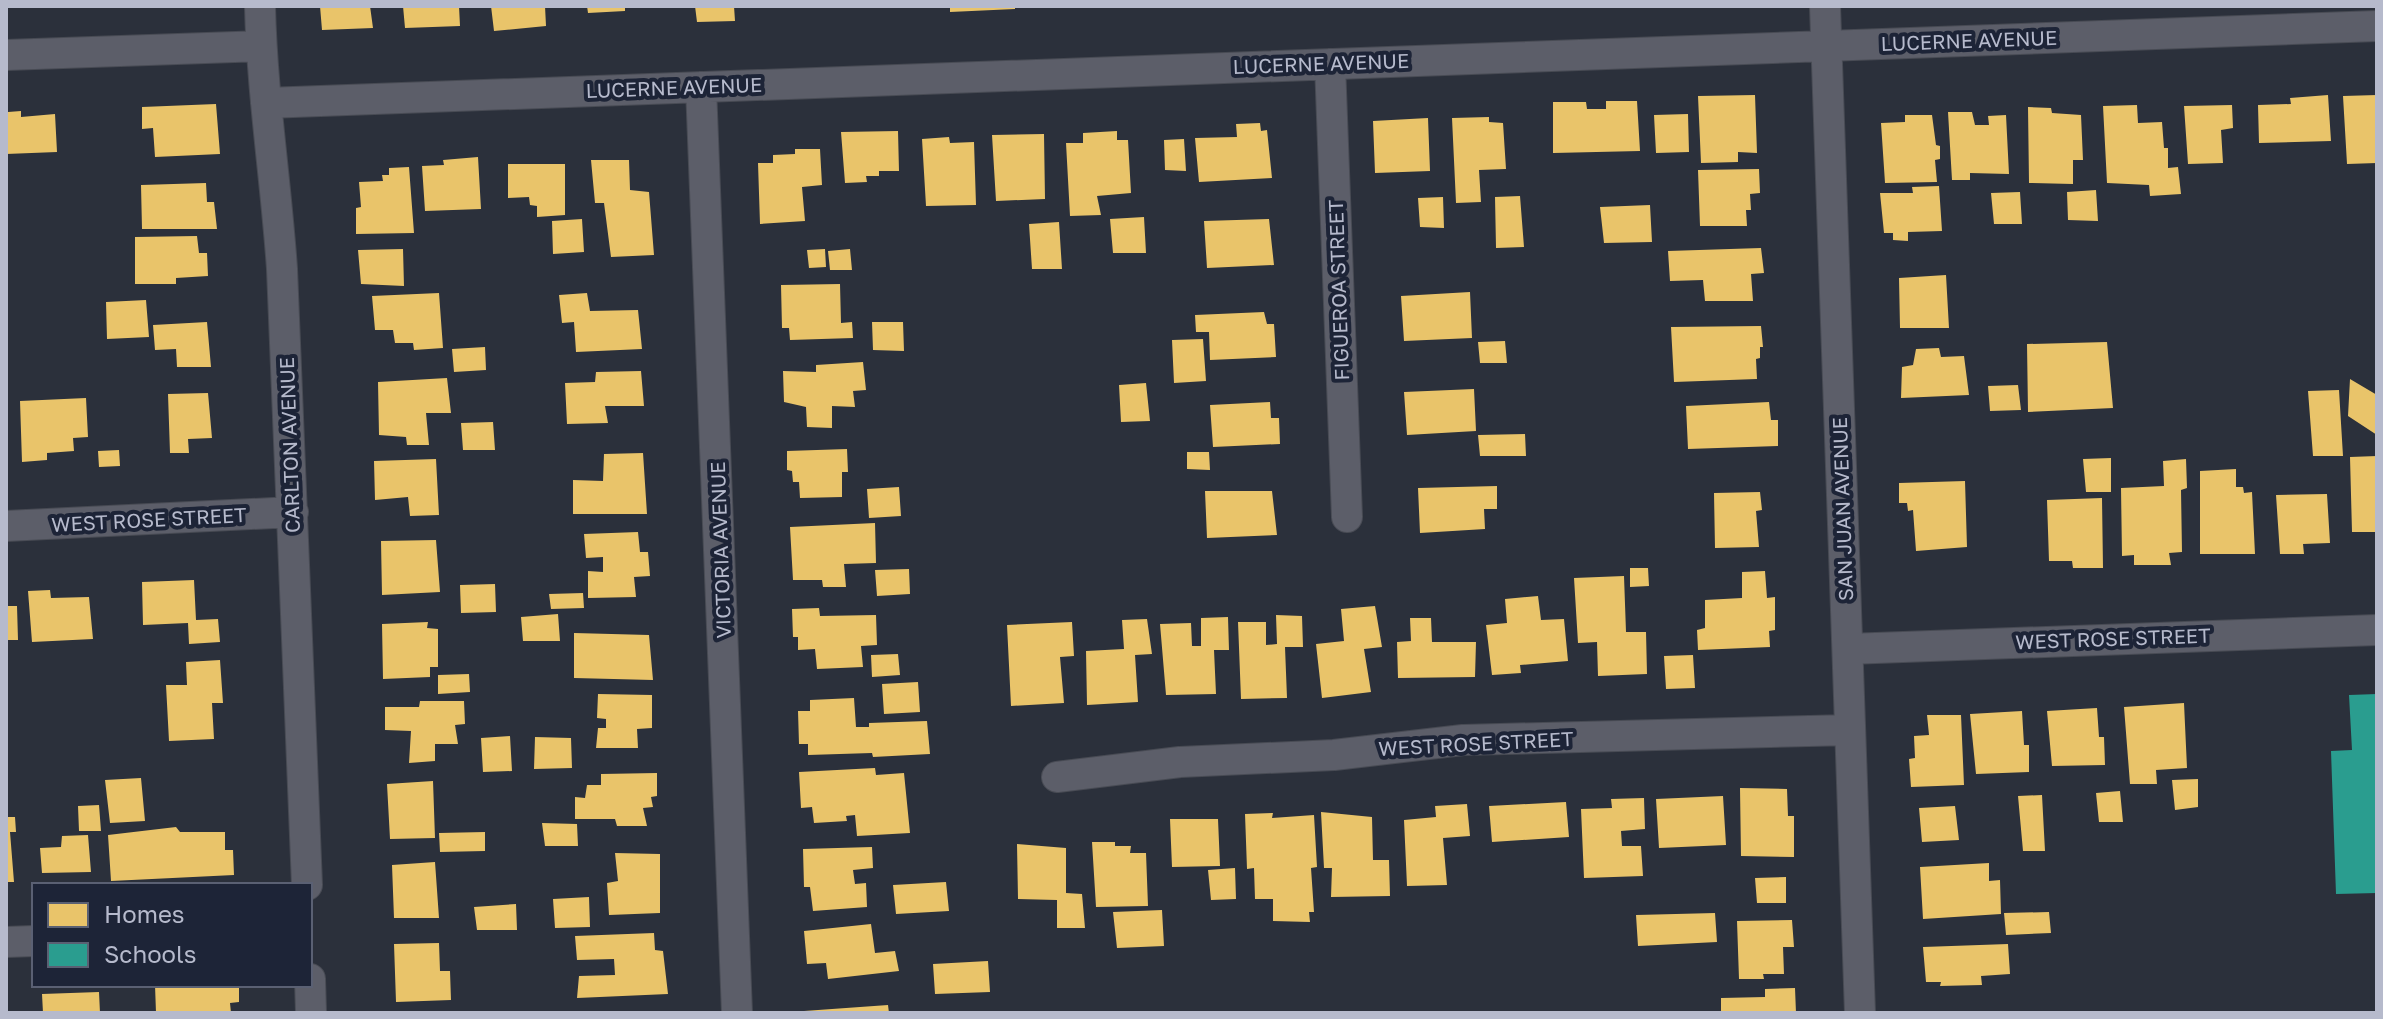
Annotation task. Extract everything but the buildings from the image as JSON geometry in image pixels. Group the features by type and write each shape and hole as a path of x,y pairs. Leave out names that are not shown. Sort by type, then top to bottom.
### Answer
{"street":[{"name":"CARLTON AVENUE","path":"260,6 282,269 307,883"},
{"name":"SAN JUAN AVENUE","path":"1825,6 1860,1013"},
{"name":"LUCERNE AVENUE","path":"266,103 2377,26"},
{"path":"6,55 261,46"},
{"name":"FIGUEROA STREET","path":"1330,64 1347,517"},
{"name":"VICTORIA AVENUE","path":"701,87 737,1013"},
{"name":"WEST ROSE STREET","path":"6,526 293,512"},
{"name":"WEST ROSE STREET","path":"1848,649 2377,630"},
{"name":"WEST ROSE STREET","path":"1057,777 1180,762 1334,755 1463,740 1850,730"},
{"path":"6,942 32,941"},
{"path":"310,987 311,1013"}]}
